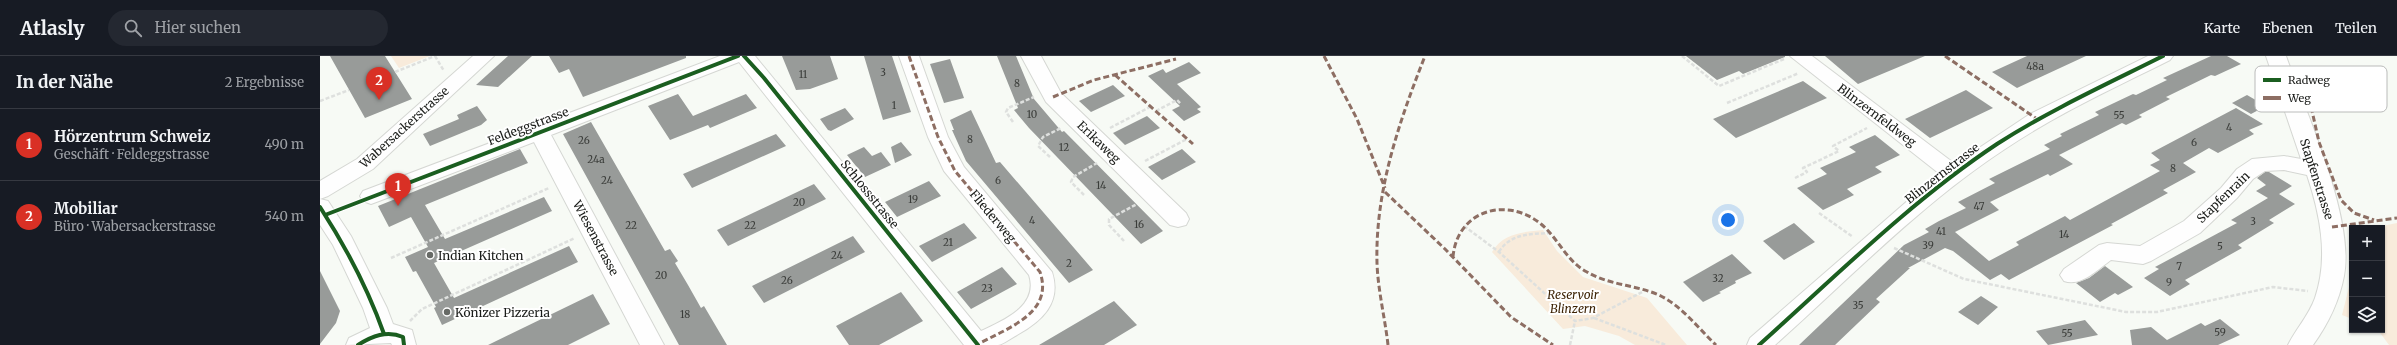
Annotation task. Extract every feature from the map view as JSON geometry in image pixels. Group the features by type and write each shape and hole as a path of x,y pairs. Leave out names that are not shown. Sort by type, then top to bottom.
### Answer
{"street":[{"name":"Wabersackerstrasse","path":"320,191 365,164 484,56"},
{"name":"Feldeggstrasse","path":"371,196 738,56"},
{"name":"Schlossstrasse","path":"744,56 764,78 978,345"},
{"name":"Fliederweg","path":"909,56 938,137 955,171 1040,272 1045,280 1044,294 1036,308 978,345"},
{"name":"Erikaweg","path":"1031,56 1049,92 1178,219"},
{"name":"Blinzernstrasse","path":"1759,345 1928,195 1954,174 2037,119 2163,56"},
{"name":"Stapfenstrasse","path":"2276,56 2280,66"},
{"name":"Blinzernfeldweg","path":"1807,62 1954,174"},
{"name":"Stapfenstrasse","path":"2296,112 2316,170 2332,227 2335,253 2334,277 2319,319 2300,345"},
{"name":"Wiesenstrasse","path":"539,132 652,345"},
{"name":"Stapfenrain","path":"2072,275 2107,251 2143,255 2192,227 2229,193 2245,174 2260,164 2284,163 2316,170"},
{"path":"320,207 343,242 375,308 394,339 358,345"}],"path":[{"path":"395,72 435,56"},
{"path":"1682,56 1719,86 1791,56"},
{"path":"1727,104 1807,62"},
{"path":"320,101 349,90"},
{"path":"1013,122 1006,112 1008,108 1049,92"},
{"path":"1156,111 1177,100 1181,104"},
{"path":"1109,128 1150,107"},
{"path":"1050,157 1038,146 1040,141 1043,137 1077,120"},
{"path":"1795,178 1807,172 1803,168 1839,151 1833,146 1884,120"},
{"path":"1128,170 1187,139"},
{"path":"1084,195 1071,182 1073,177 1112,155"},
{"path":"390,258 566,181"},
{"path":"1124,241 1109,225 1109,219 1153,195"},
{"path":"1819,213 1868,248"},
{"path":"1464,226 1499,252 1575,321"},
{"path":"422,309 592,230"},
{"path":"1499,252 1502,244 1511,239 1520,236 1552,233"},
{"path":"2289,288 2310,292"},
{"path":"1575,321 1593,318 1644,291"},
{"path":"1593,318 1620,324 1653,342 1666,345"},
{"path":"1570,345 1575,321"}],"green space":[{"path":"391,56 430,56 399,68"},
{"path":"2397,223 2397,345 2389,345 2380,333 2385,333 2385,225"},
{"name":"Reservoir Blinzern","path":"1543,230 1557,251 1583,277 1647,298 1687,345 1635,345 1619,336 1585,326 1563,329 1492,252 1508,237 1521,233"},
{"path":"2349,287 2349,318 2342,315"}],"building":[{"path":"330,56 385,56 412,99 365,118"},
{"path":"508,56 532,56 498,87 476,85"},
{"path":"549,56 686,56 686,58 583,97 569,69 559,73"},
{"path":"782,56 830,56 838,79 810,89 796,90"},
{"path":"864,56 892,56 911,112 883,120"},
{"path":"997,56 1016,56 1034,99 1062,132 1064,131 1163,231 1141,244 1029,128 1014,110 1018,108"},
{"path":"1686,56 1785,57 1743,74 1739,71 1717,80"},
{"path":"1825,56 1925,56 1858,84"},
{"path":"2027,56 2086,56 2017,88 1992,72"},
{"path":"2211,56 2227,56 2241,64 2215,76 2211,75 2166,97 2170,99 2139,115 2142,117 2126,125 2122,123 2059,155 2073,164 2050,176 2048,174 1990,202 1999,210 1955,232 1989,261 2019,245 2016,242 2065,216 2070,220 2160,171 2150,165 2160,160 2151,153 2236,108 2263,124 2249,130 2254,134 2218,153 2209,148 2183,163 2196,172 2163,190 2168,193 2111,224 2113,225 2009,280 2001,274 1990,280 1953,251 1945,248 1908,268 1910,268 1876,299 1880,302 1835,345 1799,345 1904,245 1929,232 1925,229 1966,208 1958,202 1995,183 1989,179 2050,149 2044,145 2062,136 2060,134 2099,115 2095,112 2133,94 2136,95 2167,80 2163,78"},
{"path":"950,59 964,98 944,103 930,64"},
{"path":"1189,62 1201,73 1177,84 1201,107 1197,109 1201,112 1184,121 1172,110 1180,106 1148,76 1163,69 1166,73"},
{"path":"1803,81 1827,98 1736,138 1713,119"},
{"path":"1113,85 1125,96 1091,112 1079,101"},
{"path":"1966,90 1993,108 1930,138 1905,119"},
{"path":"678,94 693,116 746,94 757,108 710,128 708,125 670,140 648,106"},
{"path":"2247,95 2255,100 2255,112 2251,114 2232,103"},
{"path":"477,106 487,120 481,125 430,146 423,134 459,119 457,115"},
{"path":"845,108 854,119 831,131 828,130 820,119"},
{"path":"971,110 996,163 1000,162 1093,270 1069,283 966,161 952,130 954,130 950,120"},
{"path":"1147,116 1160,128 1125,145 1113,133"},
{"path":"591,122 665,251 670,249 678,261 675,263 701,308 704,306 727,345 679,345 563,134"},
{"path":"776,134 786,146 692,188 683,174"},
{"path":"1875,135 1900,155 1875,167 1882,172 1847,189 1854,195 1823,210 1797,188 1827,174 1820,168 1856,152 1849,147"},
{"path":"901,142 912,155 895,163 891,147"},
{"path":"864,147 872,156 881,152 891,165 865,177 847,155"},
{"path":"520,149 528,163 425,205 445,239 544,197 552,211 434,263 454,298 569,246 578,262 442,325 434,308 436,307 416,271 413,272 405,257 428,247 411,217 389,227 378,206"},
{"path":"1182,149 1196,162 1162,180 1148,167"},
{"path":"2265,172 2269,172 2292,186 2279,194 2295,204 2269,220 2274,223 2238,245 2242,248 2185,280 2190,284 2170,296 2144,278 2159,269 2155,267 2237,223 2231,220 2268,198 2256,191 2266,185 2257,178"},
{"path":"929,181 941,196 897,217 885,202"},
{"path":"814,184 826,199 728,246 717,230"},
{"path":"964,223 977,238 932,262 919,246"},
{"path":"1794,223 1815,242 1784,260 1763,241"},
{"path":"853,236 865,252 764,303 752,286"},
{"path":"1732,254 1752,273 1735,281 1736,283 1719,292 1721,293 1703,302 1683,282"},
{"path":"2105,266 2133,287 2118,295 2115,293 2100,302 2076,283 2089,278"},
{"path":"1002,267 1017,284 971,309 957,292"},
{"path":"320,271 340,311 336,323 320,344"},
{"path":"901,292 923,321 879,345 849,345 836,326"},
{"path":"593,294 610,324 568,345 488,345"},
{"path":"1981,296 1998,307 1978,325 1958,312"},
{"path":"1114,301 1137,325 1104,345 1039,345"},
{"path":"2220,319 2240,335 2218,345 2132,345 2130,330 2151,327 2167,340 2201,323 2205,326"},
{"path":"2085,320 2098,335 2048,345 2036,331"}],"marked path":[{"path":"909,56 938,137 955,171 1040,272 1044,285 1043,297 1026,317 978,344"},
{"path":"1324,56 1357,119 1385,188"},
{"path":"1388,345 1377,263 1377,236 1380,210 1390,157 1406,106 1425,56"},
{"path":"1945,56 2037,119"},
{"path":"1053,97 1094,80 1176,59"},
{"path":"1115,75 1193,144"},
{"path":"2312,112 2319,142 2341,200 2354,213 2374,220"},
{"path":"1385,192 1428,232 1511,317 1538,337 1553,345"},
{"path":"1453,257 1458,234 1461,229 1475,216 1484,212 1495,211 1519,213 1532,218 1542,225 1574,264 1586,272 1603,280 1641,289 1667,299 1689,317 1716,345"},
{"path":"2332,227 2397,218"}],"cycle path":[{"path":"325,215 738,56"},
{"path":"744,56 764,78 978,345"},
{"path":"1759,345 1928,195 1996,145 2037,119 2163,56"},
{"path":"320,207 343,242 375,308 384,334"},
{"path":"358,345 374,336 386,334 403,337 404,345"}],"place":[{"name":"Mobiliar","path":"379,100"},
{"name":"Hörzentrum Schweiz","path":"398,206"},
{"name":"Indian Kitchen","path":"430,255"},
{"name":"Könizer Pizzeria","path":"447,312"}]}
